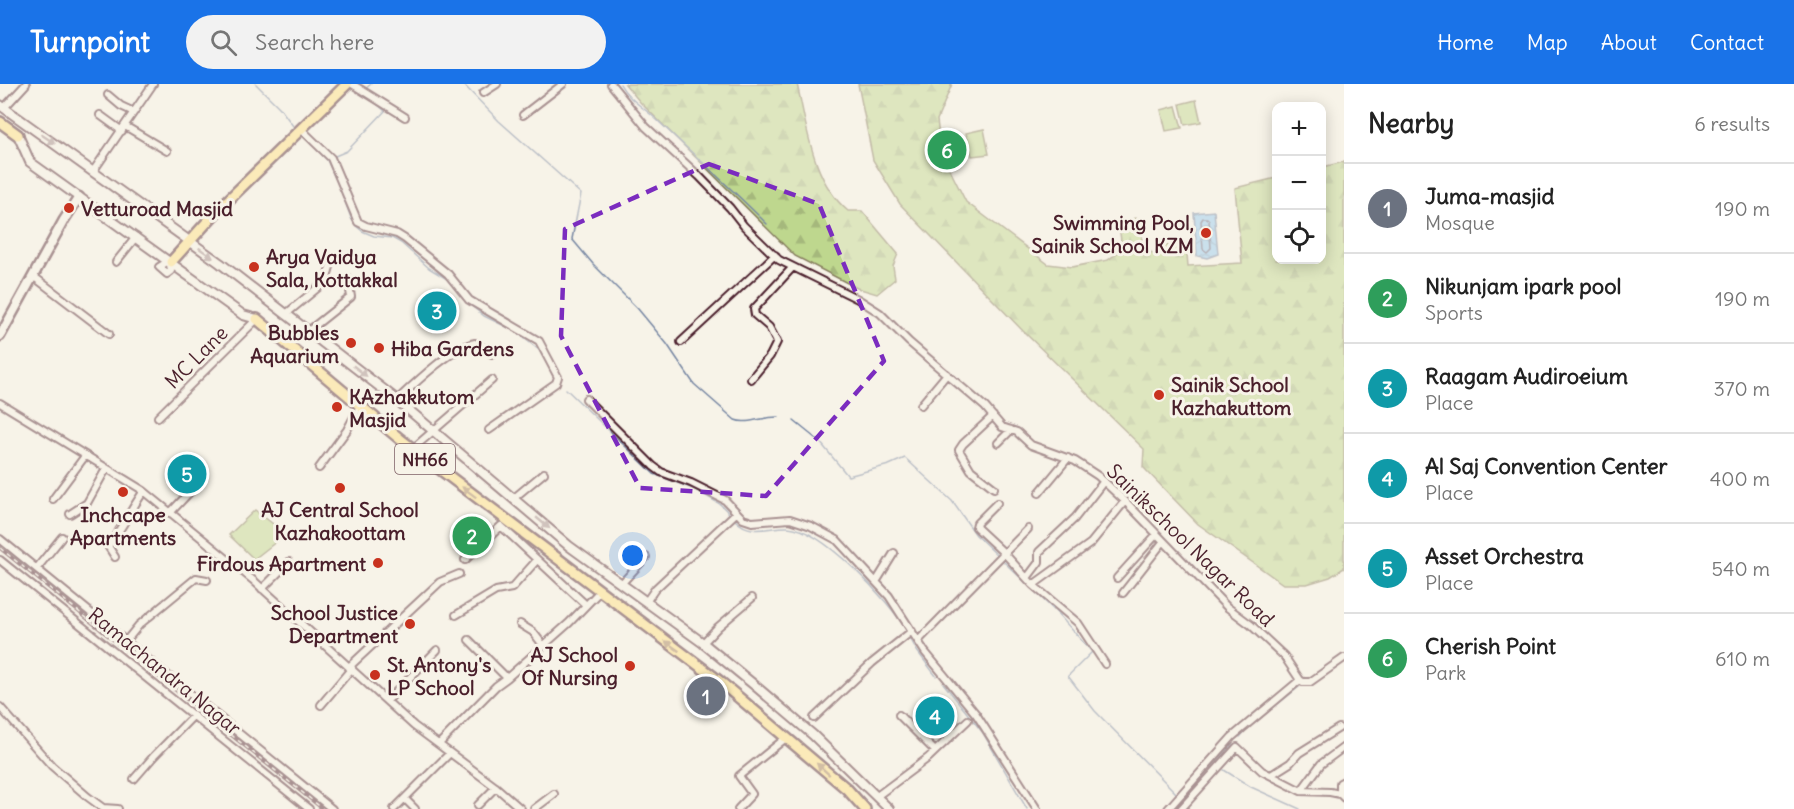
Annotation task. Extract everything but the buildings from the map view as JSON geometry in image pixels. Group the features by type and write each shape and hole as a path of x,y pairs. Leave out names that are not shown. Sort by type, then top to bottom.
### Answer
{"main road":[{"path":"170,263 218,210 347,84"},
{"path":"0,122 18,135"},
{"path":"0,336 79,197"},
{"name":"NH66","path":"257,319 400,440 718,680 847,789 861,808"}],"street":[{"path":"26,84 2,106 94,170 220,263 397,400 569,546 703,643 813,735 889,809"},
{"path":"94,170 153,84"},
{"path":"352,84 405,117"},
{"path":"483,93 497,84"},
{"path":"523,115 563,84"},
{"name":"Sainikschool Nagar Road","path":"611,84 646,127 699,176 730,207 744,226 775,255 793,267 858,298 880,314 993,416 1002,427 1017,432 1031,445 1075,461 1104,481 1227,607 1251,625 1284,656 1300,680"},
{"path":"108,95 121,106 134,112"},
{"path":"100,115 168,151"},
{"path":"302,130 331,158 358,222 397,234 405,239 448,274 469,300 514,328 539,340 547,352 558,377 556,382 489,430"},
{"path":"18,135 30,162 243,315 257,319"},
{"path":"116,262 136,237"},
{"path":"681,342 775,255"},
{"path":"286,315 326,281 330,267"},
{"path":"751,379 770,356 777,342 769,327 755,315 754,309 793,267"},
{"path":"33,276 109,334"},
{"path":"307,332 351,297 348,278"},
{"name":"MC Lane","path":"158,417 257,319"},
{"path":"397,400 463,346 475,344 492,354"},
{"path":"921,405 947,374"},
{"path":"417,445 492,380"},
{"path":"586,399 652,466 661,472 691,483 725,500 736,513 752,522 790,519 837,540 889,596 918,641 976,714 1037,809"},
{"path":"0,403 144,491 262,589 414,726 496,787 520,809"},
{"path":"319,468 347,430 360,406"},
{"path":"993,416 959,450 971,470 994,488"},
{"path":"998,443 1011,430"},
{"path":"53,499 86,456"},
{"path":"1039,493 1068,458"},
{"path":"70,514 87,503 106,469"},
{"path":"514,498 544,473"},
{"path":"170,513 202,480"},
{"path":"1027,578 1039,562 1039,552 1075,518 1104,481"},
{"path":"115,557 108,546 121,530 144,491"},
{"path":"1033,585 1091,543 1125,501"},
{"path":"997,503 976,525 1033,585 1078,623 1105,664"},
{"path":"646,602 655,589 736,513"},
{"path":"465,560 501,526 586,605"},
{"path":"918,641 1028,529"},
{"path":"1118,578 1156,535"},
{"path":"36,568 62,537"},
{"path":"0,539 332,809"},
{"path":"1123,592 1163,543"},
{"path":"876,582 894,554"},
{"path":"621,584 646,557"},
{"name":"Ramachandra Nagar","path":"0,560 110,650 162,688 193,716 309,809"},
{"path":"456,615 496,591 512,588 537,560"},
{"path":"262,589 289,562"},
{"path":"321,705 351,667 440,582 459,574"},
{"path":"126,641 139,625 196,578 207,580"},
{"path":"439,744 496,686 599,592"},
{"path":"703,643 752,598"},
{"path":"520,624 533,632 543,645"},
{"path":"813,718 872,663 912,632"},
{"path":"469,640 507,678"},
{"path":"387,701 437,650"},
{"path":"1168,809 1232,737 1300,680 1310,682 1344,658"},
{"path":"0,707 52,766 103,808 118,809"},
{"path":"899,715 935,751"},
{"path":"134,779 193,716"},
{"path":"877,796 921,764 968,720"},
{"path":"1271,775 1290,763 1299,753 1339,728"},
{"path":"738,809 752,794 739,776 787,736"},
{"path":"1180,809 1237,747 1262,771 1301,791 1342,796 1340,783 1344,781"},
{"path":"1301,791 1321,764 1344,747"},
{"path":"394,809 450,753"},
{"path":"478,805 496,787"},
{"path":"534,809 554,794"},
{"path":"405,799 415,809"}],"highlighted area":[{"path":"709,164 819,204 884,361 766,496 640,488 561,336 565,229"}],"green space":[{"path":"625,84 797,84 808,135 826,185 848,211 862,211 898,254 893,266 895,279 877,294 857,288 795,256 640,102"},
{"path":"858,84 952,84 937,120 941,152 966,202 1048,264 1072,267 1108,260 1122,249 1119,225 1135,218 1142,220 1142,247 1152,253 1172,243 1186,243 1188,266 1242,263 1235,188 1272,179 1272,264 1326,264 1326,166 1344,162 1344,568 1330,577 1307,584 1283,584 1198,524 1143,467 1144,449 1023,331 900,204 873,160"},
{"path":"1196,100 1201,122 1185,125 1180,104"},
{"path":"1176,106 1182,128 1166,131 1161,110"},
{"path":"984,129 989,154 972,156 966,133"},
{"path":"255,510 286,534 254,559 229,535"}],"water":[{"name":"Swimming Pool, Sainik School KZM","path":"1214,211 1218,254 1207,258 1197,256 1194,213"}],"waterway":[{"path":"256,84 280,108 293,126"},
{"path":"364,90 371,84"},
{"path":"463,84 499,121 581,194 572,239 593,264 638,309 667,344 694,384 735,420 745,422 779,417"},
{"path":"620,84 631,99 656,119 767,224"},
{"path":"335,156 347,151 385,111 371,99"},
{"path":"301,134 327,160 356,226 374,236 392,238 401,243 429,268 447,279 465,301 484,316 515,331 539,350 555,378"},
{"path":"566,389 654,474 694,489 720,504 729,513"},
{"path":"794,421 820,442 848,476 889,465 905,458 952,501 976,535 997,555"},
{"path":"735,520 748,528 761,530 788,527 819,540 871,585 906,630"},
{"path":"1004,562 1057,613 1092,652 1068,676 1095,711 1176,793"},
{"path":"910,638 936,676"},
{"path":"1337,659 1344,654"},
{"path":"943,683 983,733 1027,809"},
{"path":"1240,737 1299,687"},
{"path":"1172,809 1233,744"},
{"path":"1224,770 1251,787 1300,809"}],"railway":[{"path":"0,548 323,809"}],"place":[{"name":"Cherish Point","path":"947,150"},
{"name":"Vetturoad Masjid","path":"69,208"},
{"name":"Swimming Pool, Sainik School KZM","path":"1206,233"},
{"name":"Arya Vaidya Sala, Kottakkal","path":"254,267"},
{"name":"Raagam Audiroeium","path":"437,311"},
{"name":"Bubbles Aquarium","path":"351,343"},
{"name":"Hiba Gardens","path":"379,348"},
{"name":"Sainik School Kazhakuttom","path":"1159,395"},
{"name":"KAzhakkutom Masjid","path":"337,407"},
{"name":"Asset Orchestra","path":"187,474"},
{"name":"AJ Central School Kazhakoottam","path":"340,488"},
{"name":"Inchcape Apartments","path":"123,492"},
{"name":"Nikunjam ipark pool","path":"472,536"},
{"name":"Firdous Apartment","path":"378,563"},
{"name":"School Justice Department","path":"410,624"},
{"name":"AJ School Of Nursing","path":"630,666"},
{"name":"St. Antony's LP School","path":"375,675"},
{"name":"Juma-masjid","path":"706,696"},
{"name":"Al Saj Convention Center","path":"935,716"}]}
